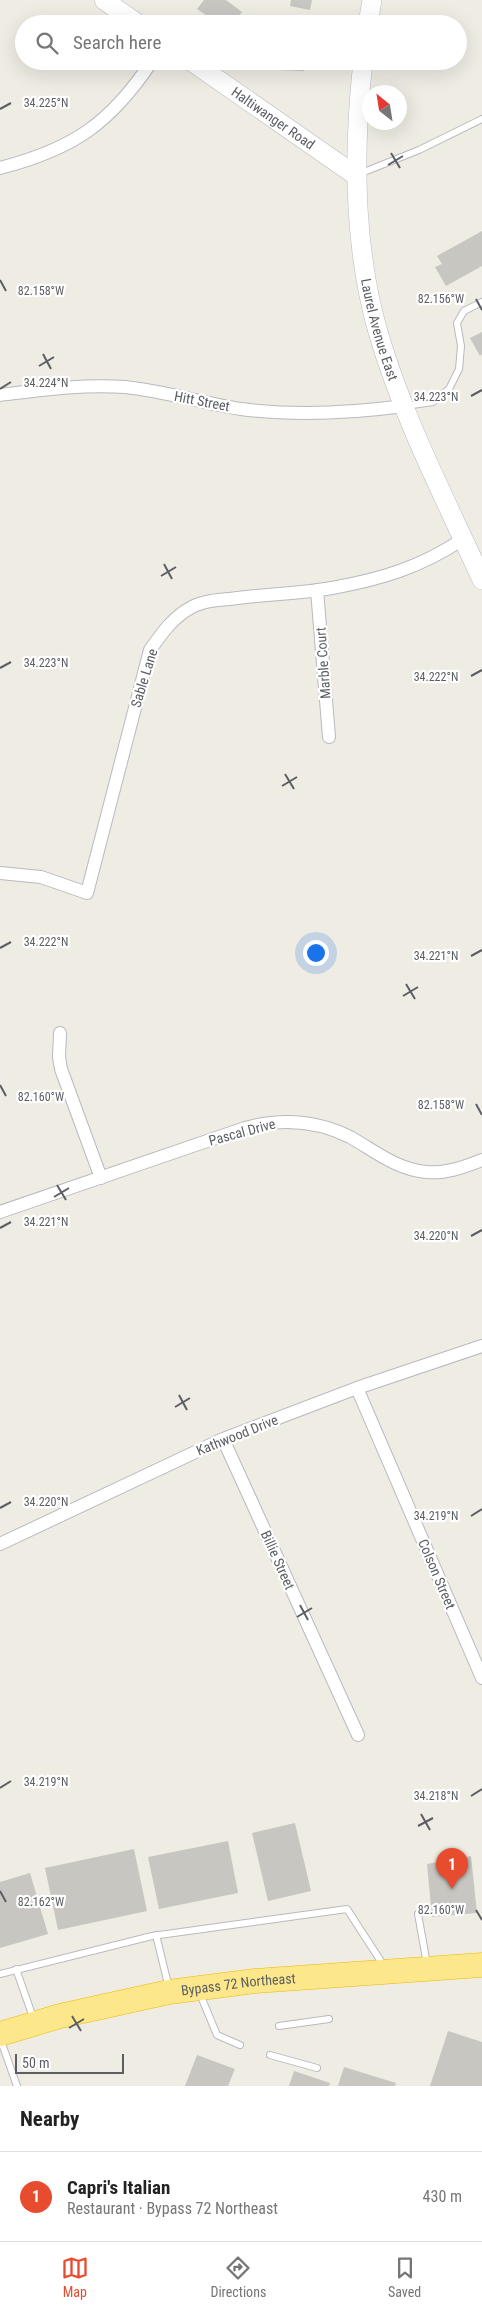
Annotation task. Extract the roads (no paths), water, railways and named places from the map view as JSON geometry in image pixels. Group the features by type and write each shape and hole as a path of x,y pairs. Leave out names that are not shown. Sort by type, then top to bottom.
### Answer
{"highway":[{"name":"Bypass 72 Northeast","path":"0,2034 118,2002 170,1992 255,1981 482,1965"}],"street":[{"path":"104,0 125,15"},
{"path":"370,15 372,0"},
{"path":"0,168 37,158 72,142 105,119 133,90 146,70"},
{"name":"Haltiwanger Road","path":"204,70 355,175"},
{"name":"Laurel Avenue East","path":"362,70 355,175 362,249 373,310 404,406 482,580"},
{"name":"Hitt Street","path":"0,395 96,386 127,387 241,409 316,412 374,410 404,406"},
{"name":"Sable Lane","path":"0,873 40,877 87,893 150,650 166,627 193,606 257,594 317,590 392,575 426,561 463,539"},
{"name":"Marble Court","path":"317,590 329,737"},
{"path":"60,1033 59,1057 61,1069 101,1178"},
{"name":"Pascal Drive","path":"0,1212 245,1128 279,1121 305,1122 328,1128 349,1137 393,1163 426,1172 457,1169 482,1160"},
{"name":"Kathwood Drive","path":"0,1544 224,1439 357,1388 482,1346"},
{"name":"Colson Street","path":"357,1388 482,1678"},
{"name":"Billie Street","path":"224,1439 358,1736"}],"lane":[{"path":"355,175 419,150 482,119"},
{"path":"404,406 433,402 449,389 459,369 461,346 457,323 464,311 482,302"},
{"path":"0,1974 156,1935 347,1909 388,1972"},
{"path":"418,1914 428,1969"},
{"path":"156,1935 170,1992"},
{"path":"16,1969 35,2024"},
{"path":"198,1988 217,2035 240,2045"},
{"path":"279,2026 329,2019"},
{"path":"0,2038 17,2086"},
{"path":"270,2055 316,2068"}],"place":[{"name":"Capri's Italian","path":"452,1889"}]}
